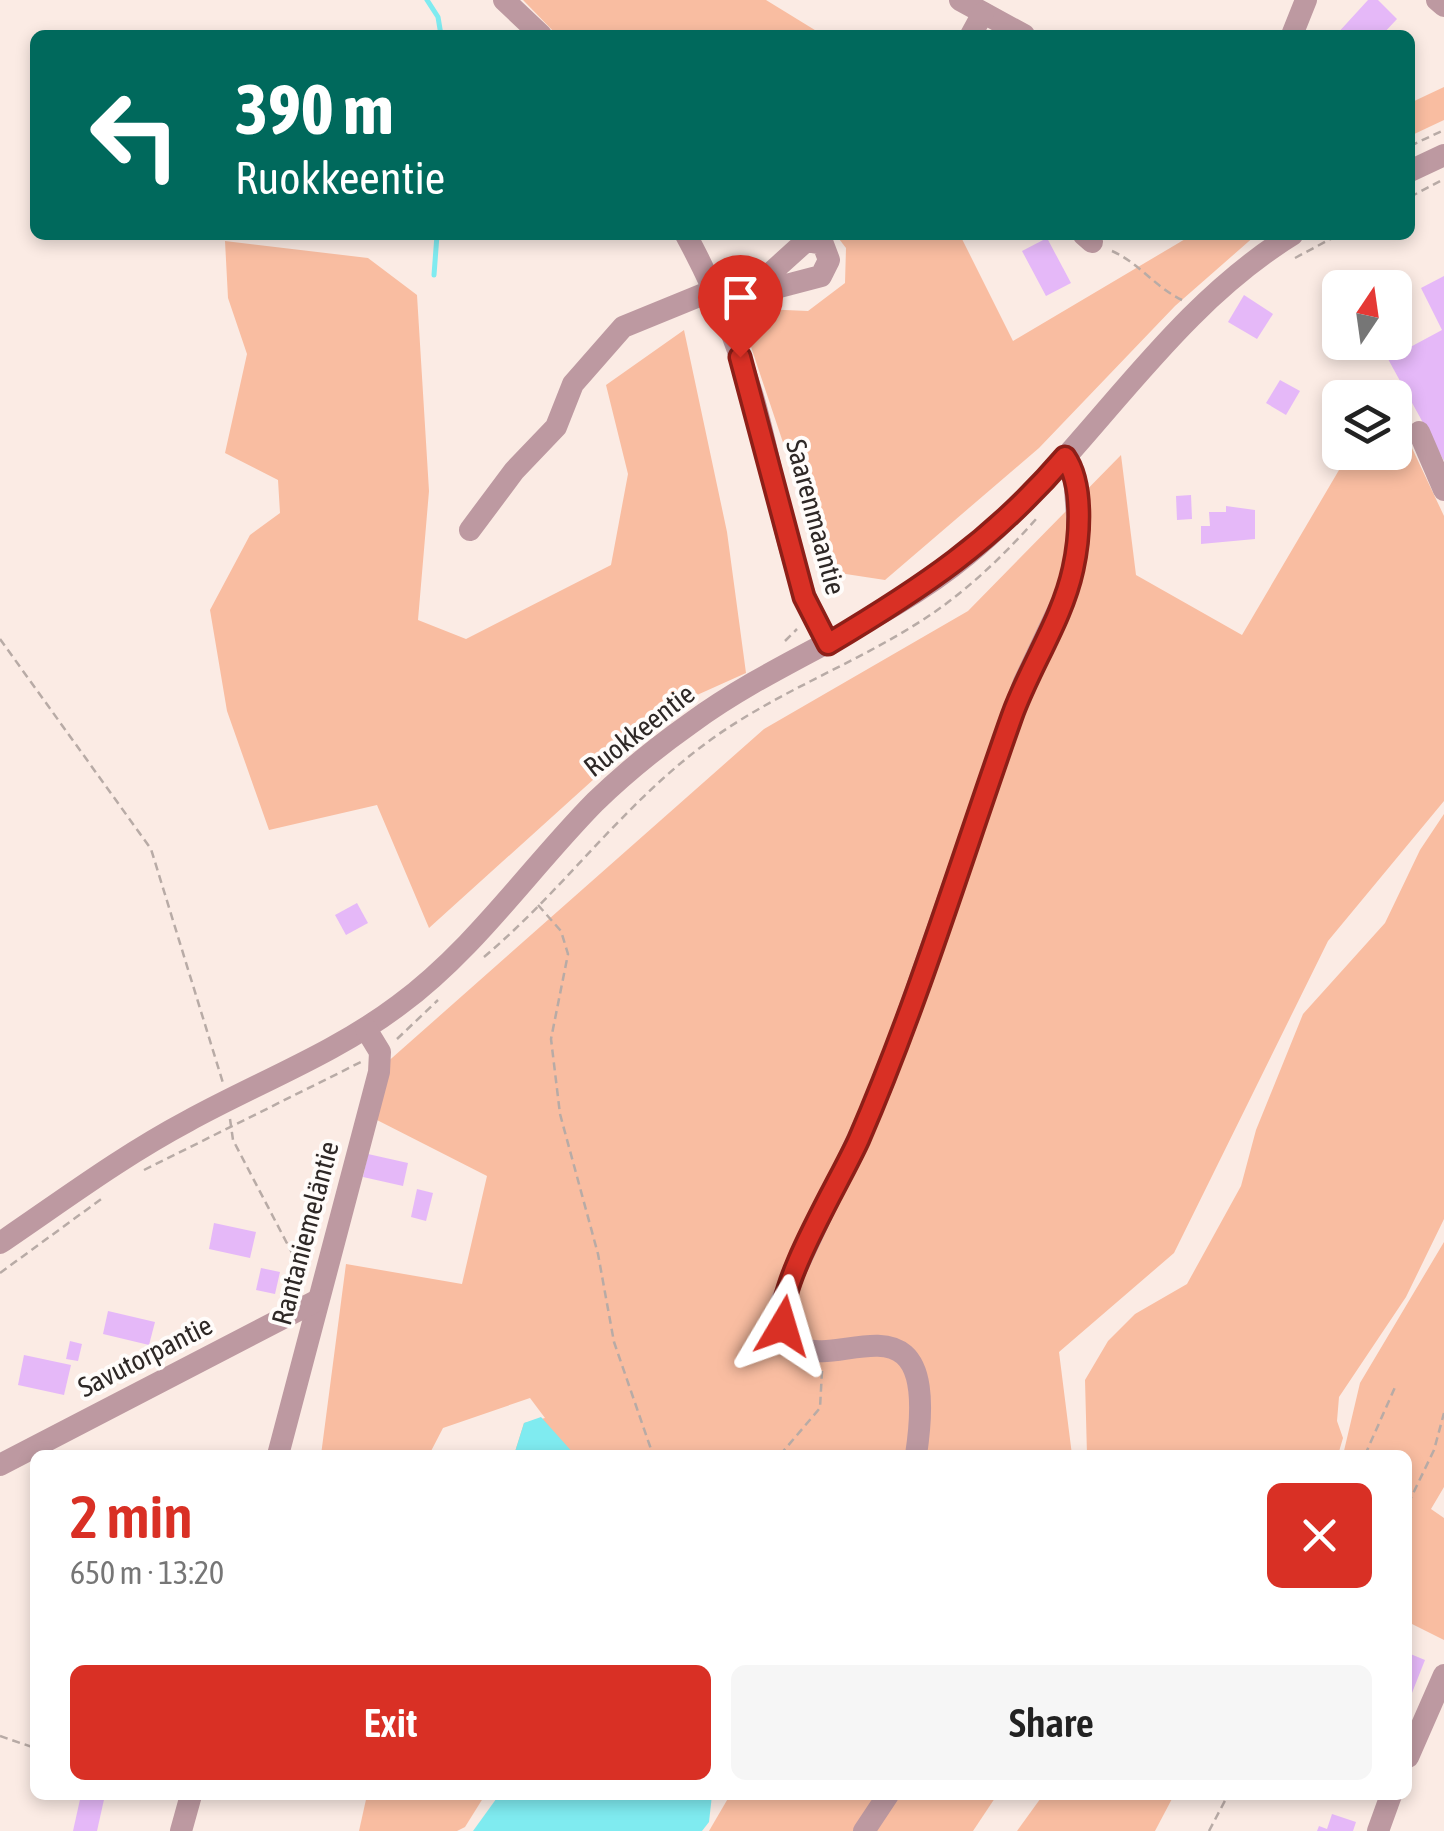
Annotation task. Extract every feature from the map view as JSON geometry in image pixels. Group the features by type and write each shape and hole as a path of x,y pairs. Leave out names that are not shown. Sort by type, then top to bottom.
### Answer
{"street":[{"path":"504,0 537,30"},
{"path":"960,0 1015,30"},
{"path":"1294,30 1306,0"},
{"path":"1437,0 1444,6"},
{"path":"974,30 983,13"},
{"path":"1415,169 1444,155"},
{"name":"Saarenmaantie","path":"689,240 716,289 752,390 804,597 828,644"},
{"name":"Ruokkeentie","path":"0,1243 124,1158 366,1029 464,949 596,802 644,758 696,719 933,582 970,552 1065,457 1200,309 1286,240"},
{"path":"470,530 514,471 556,427 574,384 623,328 716,289 754,288"},
{"path":"1419,432 1444,490"},
{"path":"917,1450 922,1417 920,1385 917,1372 902,1352 878,1343 822,1353 799,1345 783,1326 784,1290 844,1175 883,1084 1024,682 1067,591 1077,550 1077,516 1074,476 1065,457"},
{"path":"366,1029 380,1052"},
{"name":"Rantaniemeläntie","path":"279,1450 380,1072 380,1052"},
{"name":"Savutorpantie","path":"0,1465 318,1300"},
{"path":"1412,1745 1438,1675"},
{"path":"181,1831 190,1800"},
{"path":"864,1831 885,1800"},
{"path":"1378,1831 1383,1800"}],"path":[{"path":"1415,144 1444,130"},
{"path":"1415,194 1444,179"},
{"path":"1092,240 1133,260 1164,291 1200,309"},
{"path":"1291,260 1329,240"},
{"path":"484,956 635,801 677,766 780,695 936,611 982,574 1039,516"},
{"path":"0,640 151,849 212,1060 230,1099 233,1140 318,1300"},
{"path":"537,904 561,931 568,954 551,1039 560,1114 598,1254 614,1342 651,1450"},
{"path":"143,1171 380,1052 445,994"},
{"path":"0,1274 112,1190"},
{"path":"784,1450 820,1408 822,1353"},
{"path":"1367,1450 1396,1385"},
{"path":"1412,1496 1434,1450 1444,1413"},
{"path":"0,1736 30,1746"},
{"path":"1209,1831 1225,1800"}],"shaded area":[{"path":"523,0 766,0 815,30 552,30"},
{"path":"1444,87 1444,120 1415,134 1415,101"},
{"path":"840,240 962,240 1013,341 1184,240 1250,240 1175,306 1039,448 885,580 826,571 738,308 808,311 845,283 846,248"},
{"path":"225,241 368,258 417,295 429,491 418,620 466,639 611,565 628,474 606,385 684,330 727,532 746,673 677,704 429,928 377,805 269,830 227,711 210,610 250,535 280,513 278,480 225,453 247,354 228,298"},
{"path":"1412,448 1444,516 1444,801 1328,941 1174,1253 1059,1352 1071,1450 516,1450 524,1423 545,1418 530,1398 443,1428 432,1450 322,1450 346,1264 462,1284 487,1176 373,1118 384,1065 764,729 968,611 1121,455 1136,575 1242,635 1339,470 1412,470"},
{"path":"1444,814 1444,1219 1406,1297 1339,1397 1337,1421 1343,1438 1339,1450 1087,1450 1085,1380 1108,1341 1135,1314 1187,1284 1241,1186 1256,1130 1303,1014 1385,923 1420,850"},
{"path":"1444,1242 1444,1487 1431,1509 1444,1518 1444,1640 1412,1624 1412,1450 1344,1450 1360,1383"},
{"path":"366,1800 482,1800 465,1827 457,1831 359,1831"},
{"path":"727,1800 994,1800 973,1831 709,1831"},
{"path":"1039,1800 1171,1800 1155,1831 1017,1831"}],"water":[{"path":"541,1417 571,1450 516,1450 524,1423"},
{"path":"495,1800 711,1800 709,1822 702,1831 473,1831"}],"building":[{"path":"1368,0 1378,0 1397,19 1387,30 1341,30"},
{"path":"1048,240 1071,283 1046,296 1022,251"},
{"path":"1444,276 1444,461 1412,403 1412,380 1400,380 1389,360 1412,360 1412,346 1442,330 1421,288"},
{"path":"1244,295 1273,314 1257,339 1228,322"},
{"path":"1280,380 1300,391 1286,415 1266,403"},
{"path":"1191,495 1192,519 1177,520 1176,496"},
{"path":"1226,506 1255,510 1255,539 1201,544 1201,526 1210,526 1209,512 1226,512"},
{"path":"357,903 368,923 346,935 335,915"},
{"path":"368,1154 408,1163 403,1186 363,1177"},
{"path":"417,1189 433,1193 426,1221 411,1217"},
{"path":"214,1223 256,1232 250,1258 209,1249"},
{"path":"261,1268 280,1272 275,1294 256,1290"},
{"path":"108,1311 155,1322 149,1345 103,1334"},
{"path":"70,1341 82,1344 78,1361 66,1359"},
{"path":"24,1355 71,1365 64,1395 18,1385"},
{"path":"1412,1655 1425,1660 1412,1693"},
{"path":"80,1800 104,1800 97,1831 73,1831"},
{"path":"1332,1814 1356,1822 1353,1831 1317,1831 1319,1826 1327,1829"}],"waterway":[{"path":"427,0 438,17 440,30"},
{"path":"434,275 437,240"}],"route":[{"path":"740,357 752,390 804,597 828,644 933,582 1015,511 1065,457 1074,476 1077,516 1077,550 1067,591 1024,682 917,998 883,1084 844,1175 784,1290 783,1326"}]}
